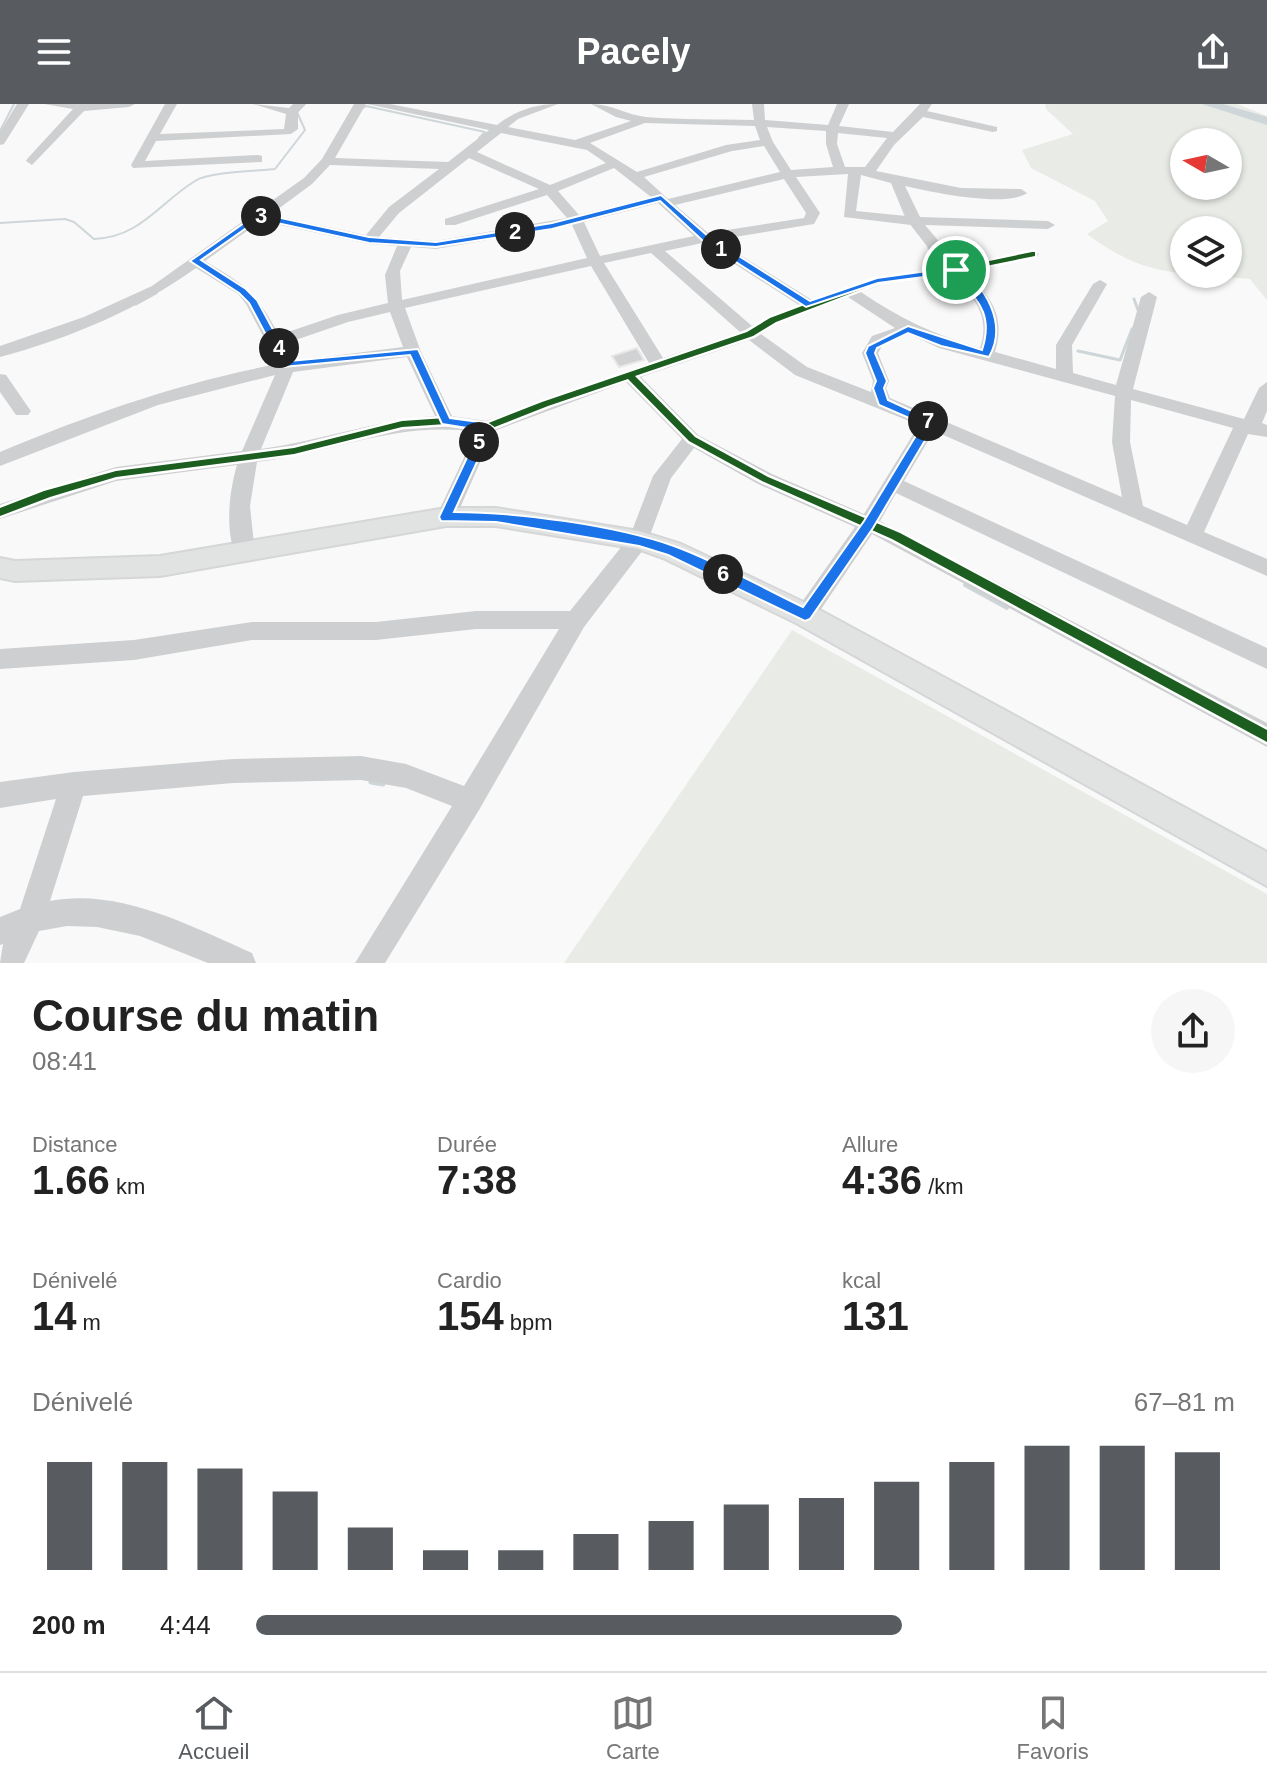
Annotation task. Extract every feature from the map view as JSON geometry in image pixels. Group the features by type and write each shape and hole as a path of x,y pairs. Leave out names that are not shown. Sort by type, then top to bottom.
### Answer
{"main road":[{"path":"0,568 15,571 114,570 245,554 446,517 496,517 639,540 683,556 805,615 1267,870"}],"street":[{"path":"0,141 23,104"},
{"path":"50,104 81,107 129,104"},
{"path":"171,104 137,165 258,159"},
{"path":"153,138 287,132 292,129 295,108 259,104"},
{"path":"0,352 127,304 157,289 308,181 327,161 360,104"},
{"path":"373,104 495,130 579,143 635,176 706,239 809,305"},
{"path":"412,114 426,104"},
{"path":"597,104 620,115 650,120 833,127 897,136"},
{"path":"579,143 650,120 665,104"},
{"path":"276,341 343,318 397,305 756,227 812,220 813,213 803,194 767,142 760,123 758,104"},
{"path":"843,104 833,127 830,145 854,172 897,183 981,196 1021,193"},
{"path":"369,240 394,210 495,130 514,117 544,105"},
{"path":"32,161 81,107"},
{"path":"258,216 369,240 436,245 576,220 786,173 854,172 874,168 897,136 924,108 993,129"},
{"path":"635,176 730,148 767,142"},
{"path":"469,153 551,190 576,220 595,261 659,365"},
{"path":"327,161 452,166"},
{"path":"450,222 498,209 616,163"},
{"path":"854,172 849,214 913,221 1048,225"},
{"path":"897,183 913,221 936,250 981,296 992,318 993,338 986,354"},
{"path":"981,196 1003,224"},
{"path":"405,245 393,269 392,283 397,305 446,421"},
{"path":"654,248 750,334 801,371 839,388 883,402 1267,568"},
{"path":"0,512 47,494 116,474 294,451 368,430 446,421 487,427 750,334 773,320 877,281 956,270 1032,254"},
{"path":"194,261 243,291 276,341 287,365 279,391 248,459 241,491 245,554"},
{"path":"1065,377 1064,345 1100,284"},
{"path":"849,291 908,329 945,344 1258,428"},
{"path":"1134,509 1121,444 1132,343 1149,297"},
{"path":"883,402 878,388 881,381 870,353 878,340 908,329"},
{"path":"0,459 113,413 192,388 287,365 414,351"},
{"path":"630,376 692,439 765,479 896,536 1267,736"},
{"path":"0,379 22,411"},
{"path":"1258,428 1255,420 1267,388"},
{"path":"805,615 894,484 930,422"},
{"path":"446,517 487,427"},
{"path":"1193,535 1241,430 1258,428"},
{"path":"369,963 470,801 576,620 639,540 662,476 692,439"},
{"path":"894,484 1080,574 1267,659"},
{"path":"0,659 134,650 252,631 376,631 476,620 576,620"},
{"path":"0,795 74,784 233,771 361,768 406,776 470,801"},
{"path":"9,963 31,918 74,784"},
{"path":"0,931 31,918 78,911 115,916 171,934 242,963"}],"shaded area":[{"path":"1045,104 1237,104 1267,116 1267,300 1250,279 1242,278 1242,216 1170,216 1170,272 1128,259 1087,234 1108,221 1095,201 1031,168 1022,150 1073,134 1046,109"},
{"path":"792,630 1267,894 1267,963 564,963"}],"building":[{"path":"637,348 644,360 619,367 612,356"}],"waterway":[{"path":"0,131 14,104"},
{"path":"0,223 65,219 74,222 94,239 125,232 202,178 275,169 305,130 297,112 305,104"},
{"path":"1209,104 1267,121"},
{"path":"361,109 366,106 485,132 479,138"},
{"path":"893,185 906,217"},
{"path":"911,224 931,250"},
{"path":"929,248 942,264"},
{"path":"136,304 156,293"},
{"path":"1134,299 1138,310"},
{"path":"1078,351 1120,360 1132,329"},
{"path":"965,585 1007,608"},
{"path":"371,782 383,784"}],"cycle path":[{"path":"0,512 47,494 116,474 294,451 402,424 446,421 487,427 750,334 773,320 877,281 956,270 1032,254"},
{"path":"630,376 692,439 765,479 896,536 1267,736"}],"route":[{"path":"661,198 706,239 809,305 877,281 956,270 981,296 992,318 993,338 986,354 945,344 908,329 878,340 873,346 871,360 880,375 878,388 883,402 930,422 894,484 805,615 717,571 639,540 496,517 446,517 462,475 487,427 446,421 414,351 287,365 253,302 243,291 194,261 258,216 369,240 436,245 552,226 661,198"}]}
